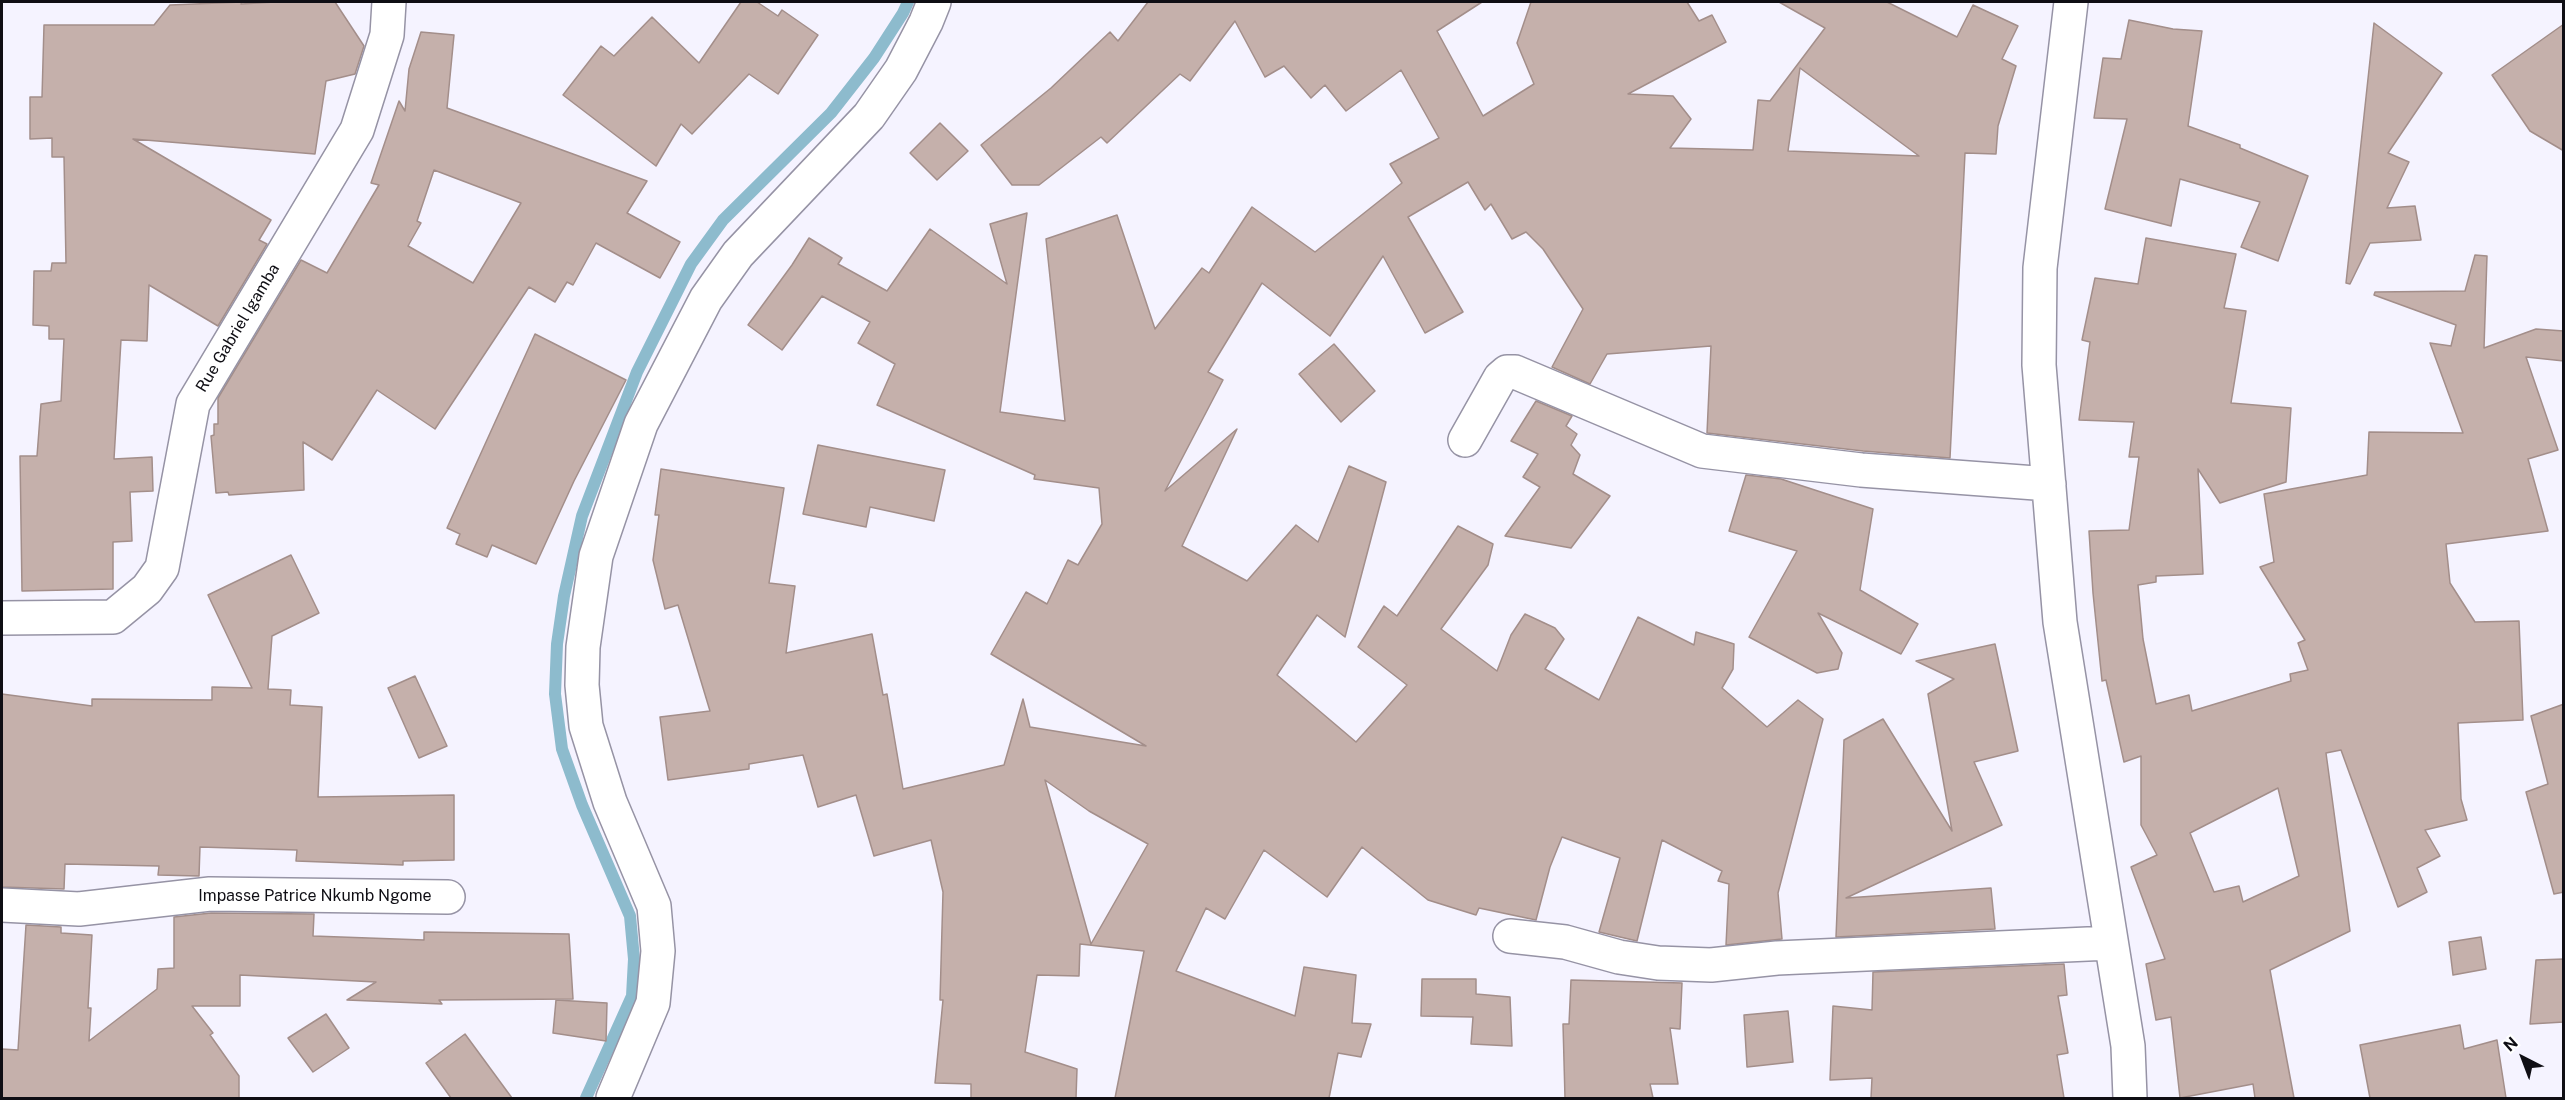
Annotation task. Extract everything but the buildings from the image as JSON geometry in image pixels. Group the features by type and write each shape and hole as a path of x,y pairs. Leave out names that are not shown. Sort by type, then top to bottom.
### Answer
{"street":[{"name":"Rue Gabriel Igamba","path":"2,618 113,617 147,589 162,568 193,404 357,130 387,35 389,2"},
{"path":"613,1098 653,1003 658,951 654,906 610,802 586,726 582,686 583,647 596,556 641,424 706,299 738,254 869,116 901,69 926,21 933,2"},
{"path":"2072,2 2040,268 2039,365 2060,622 2128,1046 2130,1098"},
{"path":"1465,440 1500,378 1507,372 1515,372 1702,451 1861,470 2049,484"},
{"name":"Impasse Patrice Nkumb Ngome","path":"2,905 80,909 210,894 448,897"},
{"path":"1510,936 1565,942 1619,957 1658,963 1711,965 1777,958 2110,943"}],"waterway":[{"path":"586,1098 632,996 634,959 630,916 582,805 562,749 555,694 557,644 564,596 582,516 637,372 691,264 723,220 831,113 874,58 908,2"}]}
